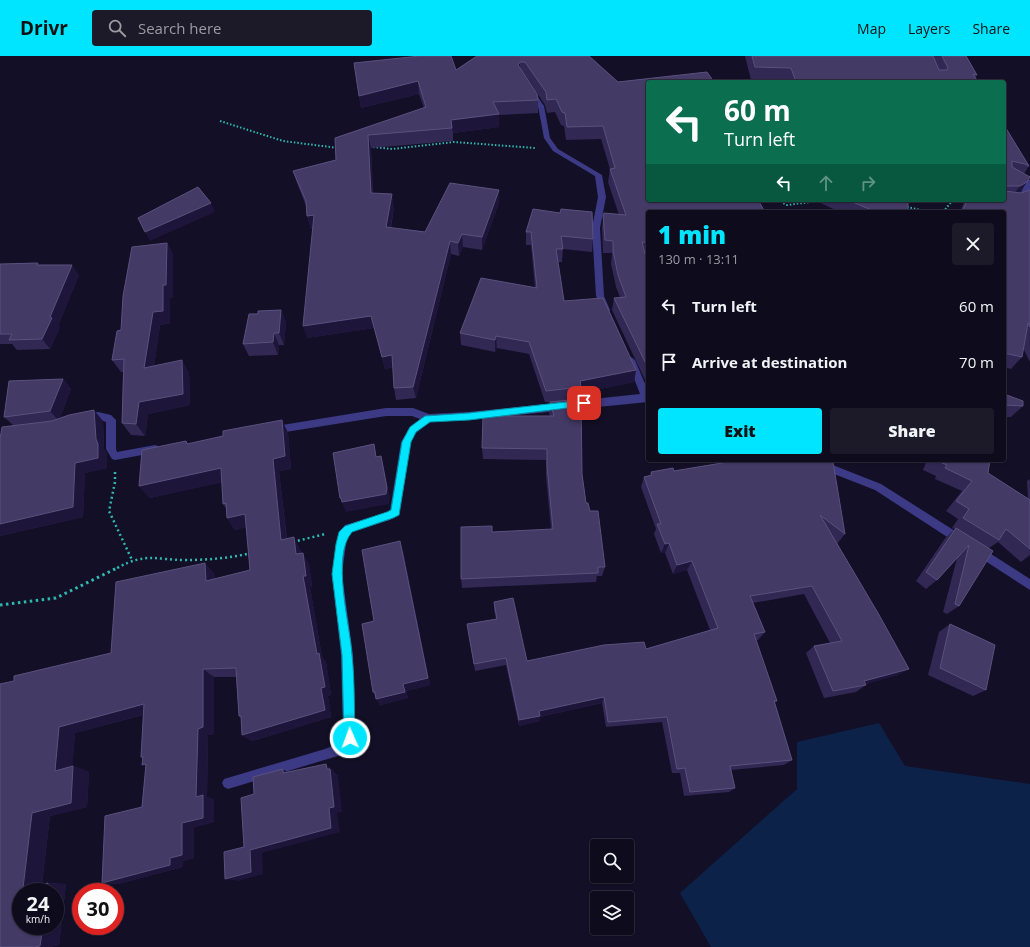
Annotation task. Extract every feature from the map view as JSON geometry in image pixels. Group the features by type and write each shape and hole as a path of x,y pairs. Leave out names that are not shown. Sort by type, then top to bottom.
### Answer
{"street":[{"path":"526,83 540,106 547,138 555,150 598,175 602,197 596,228 600,296 610,317"},
{"path":"1006,201 1012,202 1022,198 1029,187 1018,183"},
{"path":"626,351 646,395"},
{"path":"260,432 386,412 413,412 428,418 469,416 646,397"},
{"path":"79,419 97,415 106,416 111,420 111,449 116,456 166,447"},
{"path":"228,783 331,753 341,749 350,738 347,655 337,574 342,539 348,528 390,516 395,512 406,442 413,430 428,418"},
{"path":"814,462 878,487 1030,585"}],"path":[{"path":"220,121 283,141 343,148"},
{"path":"366,147 392,149 454,142 555,150"},
{"path":"781,202 787,205 816,202"},
{"path":"945,210 951,202"},
{"path":"900,205 922,210"},
{"path":"116,456 115,482 110,511 132,560"},
{"path":"290,542 348,528"},
{"path":"0,605 56,598 132,560 149,557 186,560 240,556 255,552"}],"water":[{"path":"879,723 905,766 1030,784 1030,947 711,947 680,893 797,789 797,742"}],"building":[{"path":"420,56 451,56 456,70 477,56 589,56 618,82 707,72 713,80 646,80 646,202 759,202 764,210 646,210 646,243 642,242 646,257 646,364 614,298 626,297 618,275 613,251 613,241 605,240 603,215 604,213 626,215 610,169 615,168 603,126 567,127 565,113 562,112 556,99 547,100 546,92 525,62 520,62 518,65 537,94 538,100 493,102 499,114 451,120 452,128 368,135 371,193 392,194 386,227 425,232 450,183 499,190 482,237 462,234 458,243 450,241 413,387 394,388 392,355 382,357 371,316 303,326 314,215 307,216 306,201 293,171 336,160 335,138 426,107 418,81 359,96 354,63"},
{"path":"752,56 933,56 939,70 947,70 948,68 942,56 966,56 977,75 973,74 977,80 795,80 791,68 755,67"},
{"path":"1006,128 1029,166 1012,161 1012,167 1030,177 1027,182 1020,186 1006,186"},
{"path":"198,187 211,203 145,232 138,218"},
{"path":"1030,190 1030,327 1028,323 1022,357 1006,353 1006,210 963,210 966,202 1006,202 1006,191 1021,193"},
{"path":"853,202 908,202 908,210 871,210"},
{"path":"533,209 560,213 561,209 592,212 593,239 561,236 563,249 556,249 564,301 603,298 636,370 580,381 581,387 546,391 529,342 496,336 495,340 460,333 481,278 537,288 531,232 526,232"},
{"path":"167,243 166,285 163,285 163,311 153,312 144,368 182,360 183,394 139,402 136,424 122,423 124,359 112,360 117,331 121,330 123,296 132,247"},
{"path":"38,263 37,265 72,265 50,317 52,318 42,339 9,340 12,334 0,334 0,264"},
{"path":"281,310 279,333 274,333 273,342 243,344 249,314 258,314 258,311"},
{"path":"63,379 50,411 4,417 9,381"},
{"path":"1006,395 1023,401 1023,406 1006,405"},
{"path":"581,399 582,474 586,503 588,503 590,511 598,511 605,567 598,567 598,573 461,579 461,527 492,526 492,532 553,529 547,449 482,448 483,416 554,416 550,402"},
{"path":"94,410 98,458 75,463 73,507 0,524 0,439 2,427 52,421 69,415"},
{"path":"282,420 285,456 273,459 281,540 294,537 296,554 303,553 306,576 303,576 317,654 319,653 325,687 321,688 325,710 242,735 241,716 239,716 236,668 203,669 203,727 198,729 196,797 203,795 203,818 182,823 182,855 170,858 170,865 102,883 105,816 142,807 146,764 142,765 143,757 141,757 144,704 59,727 55,771 73,766 71,803 32,813 24,883 12,883 12,935 42,935 40,946 0,947 0,684 14,681 14,676 111,653 116,582 205,563 206,581 250,570 245,514 227,518 226,503 223,504 221,468 139,486 142,450 186,441 187,444 223,436 223,431"},
{"path":"374,444 376,457 381,456 387,488 386,494 342,502 340,498 333,453"},
{"path":"728,462 833,462 845,534 820,515 909,669 864,681 866,685 833,691 814,646 842,641 812,586 750,596 765,632 754,634 777,701 774,701 792,760 730,766 735,788 690,792 685,768 677,769 667,717 608,722 604,697 539,711 540,716 519,720 506,658 474,664 467,624 497,619 494,602 513,598 527,661 604,645 644,642 646,649 718,628 692,561 677,565 669,543 665,544 657,524 661,524 644,477 652,475 651,472 673,468 674,471"},
{"path":"940,462 990,462 988,473 1030,500 1030,549 1006,529 999,540 963,518 969,509 956,501 972,481 945,468 947,465"},
{"path":"956,528 993,551 959,606 955,604 969,545 937,580 926,572"},
{"path":"400,541 428,678 403,684 405,692 376,699 375,692 373,692 362,624 374,621 362,550"},
{"path":"950,624 995,645 986,690 940,668"},
{"path":"326,764 327,769 330,769 334,807 329,808 331,828 250,850 251,872 225,879 224,852 244,847 241,798 254,794 253,777 283,769 283,773"}],"route":[{"path":"350,738 347,655 337,574 341,544 343,535 348,528 390,516 395,512 406,442 413,430 428,418 469,416 584,403"}]}
